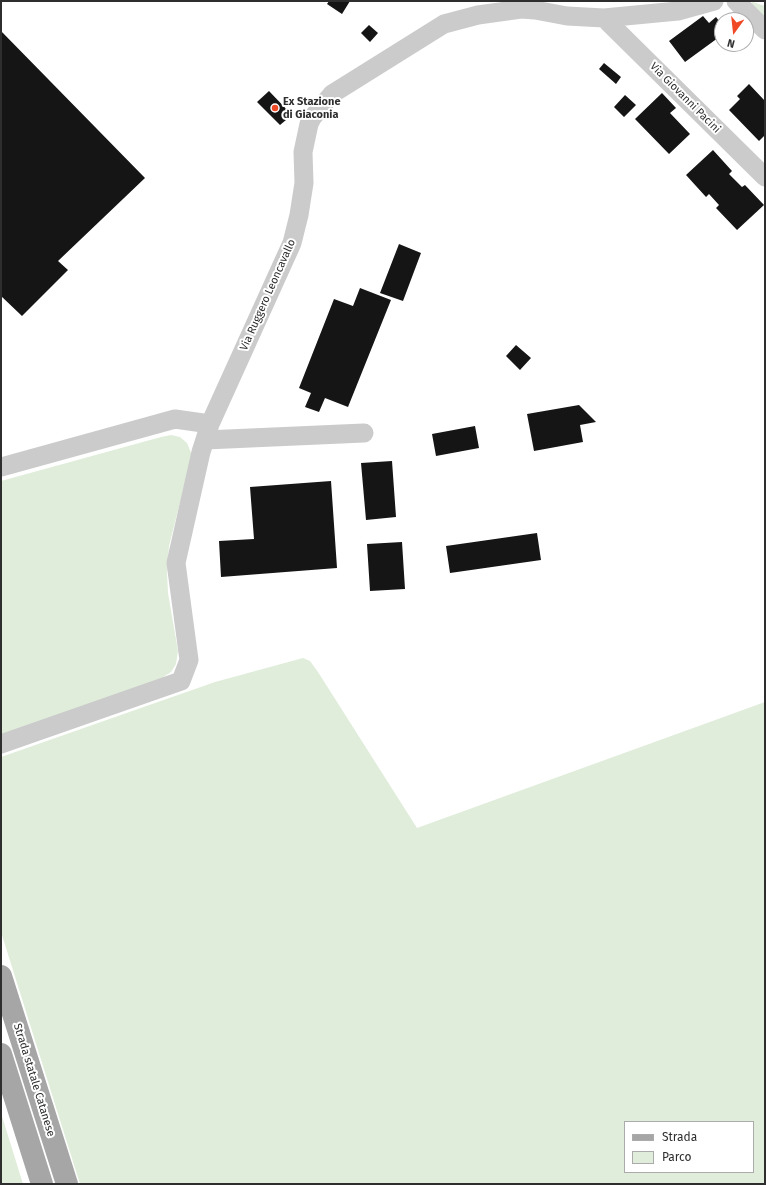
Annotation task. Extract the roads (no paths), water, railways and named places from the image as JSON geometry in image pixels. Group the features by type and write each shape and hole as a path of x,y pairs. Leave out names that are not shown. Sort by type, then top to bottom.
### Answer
{"main road":[{"name":"Strada statale Catanese","path":"1,976 66,1184"},
{"path":"1,1054 42,1184"}],"street":[{"name":"Via Ruggero Leoncavallo","path":"1,744 181,681 189,660 176,563 207,432 292,243 299,215 304,183 303,152 309,124 312,118 332,94 444,24 478,15 533,6 567,16 604,18 678,10 714,1"},
{"path":"736,1 765,30"},
{"name":"Via Giovanni Pacini","path":"604,18 765,177"},
{"path":"1,466 175,419 207,432 364,433"}],"place":[{"name":"Ex Stazione di Giaconia","path":"275,108"}]}
